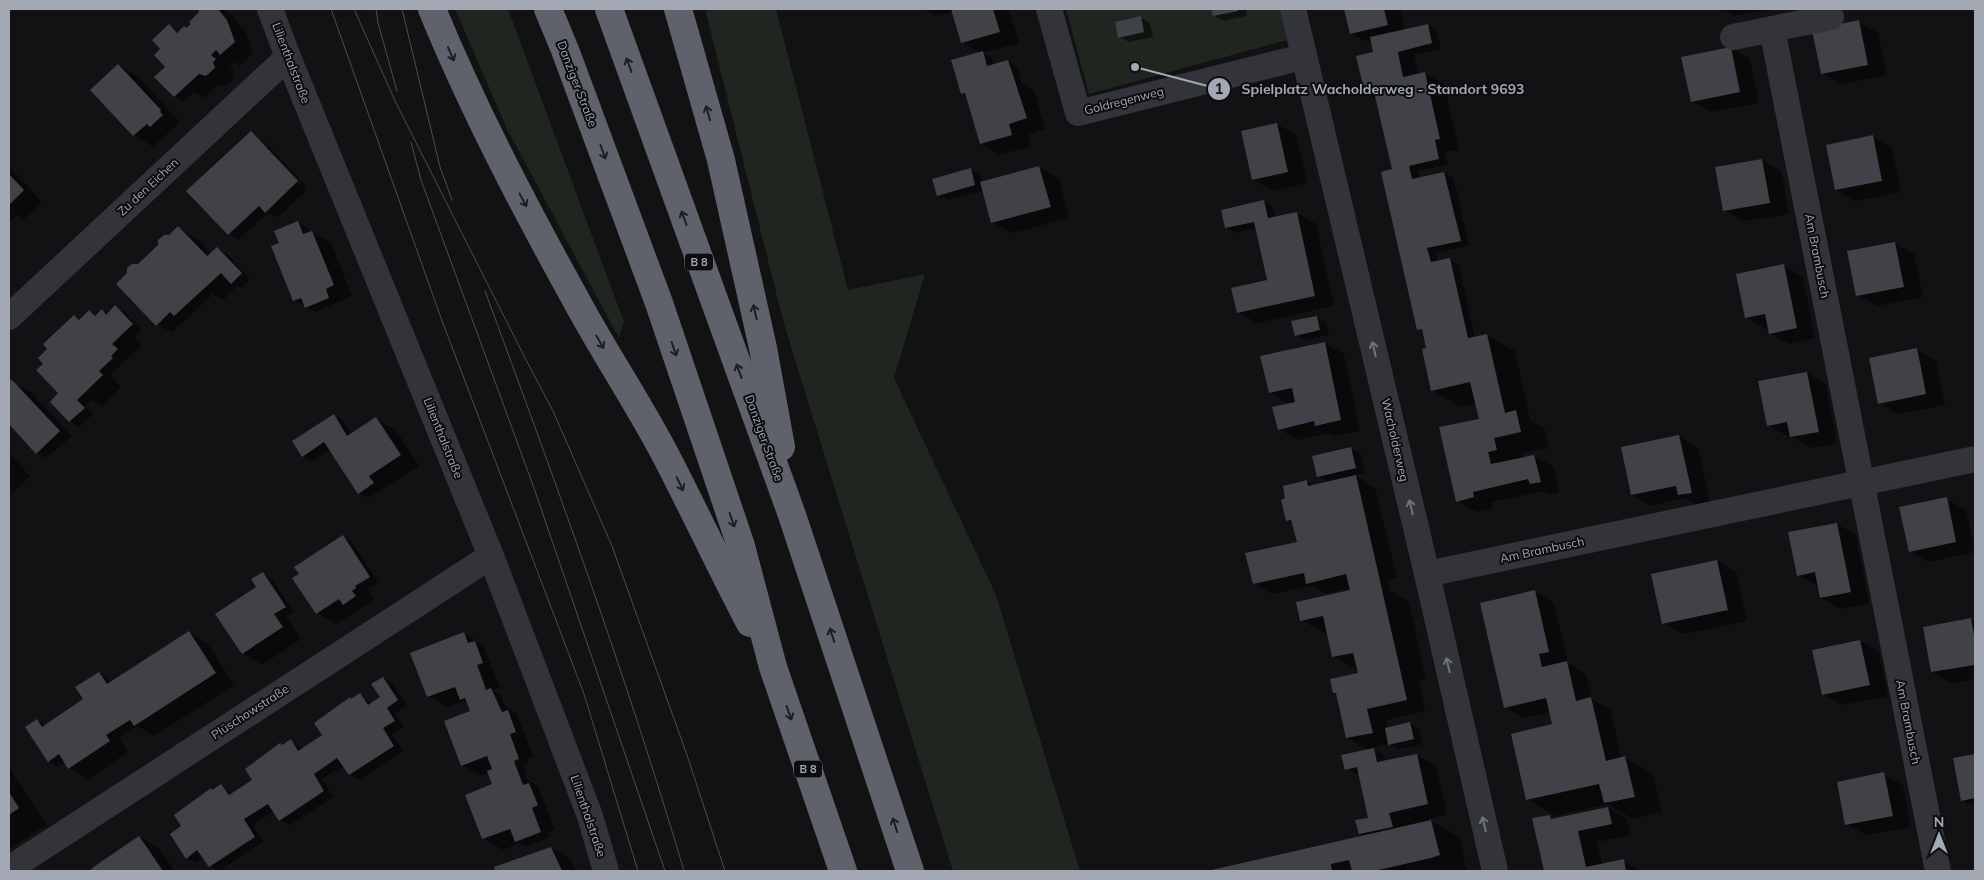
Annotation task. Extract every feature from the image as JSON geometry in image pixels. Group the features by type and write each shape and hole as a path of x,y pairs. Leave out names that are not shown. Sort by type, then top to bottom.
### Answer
{"highway":[{"path":"432,9 465,84 513,181 576,301 666,457 712,551 773,666"},
{"name":"Danziger Straße","path":"548,9 659,303 741,546 773,666 843,871"},
{"name":"Danziger Straße","path":"609,9 792,515 910,871"},
{"path":"678,9 721,160 763,348 792,515"}],"street":[{"name":"Lilienthalstraße","path":"270,9 491,556 590,816 606,871"},
{"name":"Goldregenweg","path":"1049,9 1078,113 1303,57"},
{"name":"Wacholderweg","path":"1293,9 1427,574 1495,871"},
{"path":"1733,37 1831,17"},
{"name":"Am Brambusch","path":"1772,29 1938,871"},
{"name":"Zu den Eichen","path":"10,312 288,57"},
{"name":"Am Brambusch","path":"1427,574 1975,460"},
{"name":"Plüschowstraße","path":"9,868 491,556"}],"shaded area":[{"path":"455,9 508,9 624,322 619,338 507,129"},
{"path":"705,9 776,9 848,290 925,274 894,378 996,595 1080,871 953,871 784,324"},
{"path":"1066,9 1280,9 1287,40 1089,94"}],"building":[{"path":"198,9 218,9 227,20 235,42 220,55 216,50 211,55 216,59 213,62 215,68 206,76 199,74 174,97 154,77 165,67 154,55 160,49 152,40 169,24 177,33 184,26 186,28 199,12"},
{"path":"951,9 993,9 1000,32 961,43"},
{"path":"1211,9 1238,9 1238,11 1213,16"},
{"path":"1344,9 1384,9 1388,25 1350,34"},
{"path":"1141,16 1144,32 1118,38 1115,22"},
{"path":"1859,20 1868,65 1821,74 1812,30"},
{"path":"1428,24 1432,43 1398,52 1403,77 1425,72 1440,139 1435,140 1439,159 1409,166 1412,179 1444,172 1461,241 1427,248 1431,262 1450,258 1468,338 1487,334 1505,413 1516,410 1521,432 1494,438 1497,450 1488,452 1491,464 1534,455 1541,482 1530,484 1528,479 1473,492 1474,497 1456,502 1439,427 1479,419 1470,382 1431,391 1422,349 1426,348 1422,329 1417,330 1381,172 1392,169 1374,92 1365,94 1356,56 1373,52 1370,37"},
{"path":"1731,47 1740,92 1691,102 1681,57"},
{"path":"983,51 987,66 1008,60 1027,118 1009,124 1012,135 980,144 965,93 961,94 951,60"},
{"path":"118,64 161,110 160,112 163,115 150,127 147,124 133,136 90,90"},
{"path":"1277,123 1288,172 1252,180 1241,131"},
{"path":"251,131 298,181 265,213 259,206 228,235 186,191"},
{"path":"1873,135 1882,181 1835,190 1826,145"},
{"path":"1762,159 1770,203 1723,211 1715,167"},
{"path":"1039,166 1051,207 991,223 980,182"},
{"path":"971,168 975,185 937,196 932,179"},
{"path":"9,174 24,190 9,205"},
{"path":"1264,200 1268,218 1297,212 1315,296 1237,313 1231,288 1267,280 1254,222 1225,228 1221,210"},
{"path":"298,221 303,234 312,231 334,285 326,289 329,298 305,308 301,298 293,301 271,246 279,243 274,231"},
{"path":"178,226 207,256 217,247 242,273 231,284 221,273 174,316 170,312 156,326 116,284 127,273 127,268 132,264 138,264 158,245 158,240 164,235 169,235"},
{"path":"1895,242 1904,287 1856,296 1847,251"},
{"path":"1784,264 1797,328 1769,334 1765,314 1745,318 1736,274"},
{"path":"115,305 133,324 112,344 118,349 111,356 113,358 99,371 103,375 77,400 85,408 69,422 50,402 58,393 36,370 43,364 38,358 47,349 43,344 74,315 79,320 89,310 95,316 102,309 106,315"},
{"path":"1317,316 1320,330 1295,336 1291,321"},
{"path":"1325,342 1341,420 1315,426 1314,421 1278,430 1272,407 1295,402 1292,388 1269,393 1260,356"},
{"path":"1917,348 1926,394 1878,404 1869,358"},
{"path":"1807,372 1819,432 1790,437 1787,422 1767,426 1758,381"},
{"path":"9,379 60,431 36,454 9,424"},
{"path":"334,414 347,436 376,417 401,455 369,476 374,483 358,494 324,442 302,457 292,441"},
{"path":"1679,435 1692,493 1678,495 1676,486 1631,495 1621,447"},
{"path":"1351,447 1356,468 1317,477 1312,456"},
{"path":"1356,475 1407,700 1367,709 1373,733 1346,738 1336,693 1333,693 1330,679 1358,673 1353,653 1332,657 1323,616 1300,621 1296,602 1350,590 1346,574 1306,584 1304,573 1253,584 1245,553 1297,542 1291,520 1286,521 1281,500 1285,498 1283,486 1307,480 1308,486"},
{"path":"1947,497 1956,542 1909,552 1899,507"},
{"path":"1837,523 1851,592 1820,598 1815,572 1797,576 1788,532"},
{"path":"343,535 370,577 355,586 356,588 352,591 356,596 343,605 339,599 316,614 292,578 299,574 294,567"},
{"path":"1717,560 1728,610 1662,624 1651,574"},
{"path":"263,572 286,607 274,614 283,627 242,654 215,614 256,587 251,579"},
{"path":"1535,590 1549,652 1539,654 1542,667 1567,661 1576,701 1591,697 1606,761 1625,756 1635,797 1604,803 1599,784 1526,800 1511,734 1552,724 1546,698 1504,708 1480,603"},
{"path":"1971,618 1975,641 1975,665 1931,672 1923,627"},
{"path":"189,631 216,673 134,726 130,720 106,735 110,741 68,769 59,754 48,762 25,727 37,719 42,727 83,699 75,687 99,672 107,684"},
{"path":"464,632 468,643 475,641 483,663 477,665 486,690 491,688 502,712 508,710 516,732 510,734 519,759 514,761 523,785 529,783 538,805 532,808 541,832 515,842 510,829 482,839 465,795 492,784 487,771 492,769 487,756 461,766 444,721 470,711 465,698 460,700 455,687 427,697 410,653"},
{"path":"1860,640 1870,685 1822,695 1812,650"},
{"path":"383,677 398,700 387,708 395,721 383,728 394,746 349,775 337,758 314,774 324,791 279,821 268,804 244,819 255,837 209,867 197,850 186,859 170,834 181,826 174,815 211,788 212,790 221,784 229,795 252,780 245,769 280,743 282,745 291,739 298,751 322,735 314,723 350,697 351,699 360,693 368,705 380,697 371,684"},
{"path":"1410,722 1414,739 1388,745 1385,728"},
{"path":"1374,748 1377,762 1417,754 1428,804 1389,813 1393,827 1359,834 1355,820 1368,818 1357,767 1345,770 1341,755"},
{"path":"1975,754 1975,798 1961,801 1953,758"},
{"path":"1884,772 1893,816 1845,825 1837,782"},
{"path":"9,792 19,808 9,815"},
{"path":"1608,807 1612,824 1578,831 1586,867 1624,859 1626,871 1544,871 1532,818 1550,815 1551,819"},
{"path":"1431,820 1440,855 1374,871 1352,871 1349,860 1331,864 1332,871 1207,871"},
{"path":"139,836 163,871 89,871 95,866"},
{"path":"551,847 562,871 495,871 494,867"}],"tram line":[{"path":"331,9 441,318 584,694 638,871"},
{"path":"354,9 396,103 553,411 612,546 687,755 725,871"},
{"path":"376,9 378,23 397,91"},
{"path":"402,9 440,167 452,200"},
{"path":"411,142 421,180 534,488 665,871"},
{"path":"485,291 564,507 614,652 684,871"}],"place":[{"name":"Spielplatz Wacholderweg - Standort 9693","path":"1135,67"}]}
